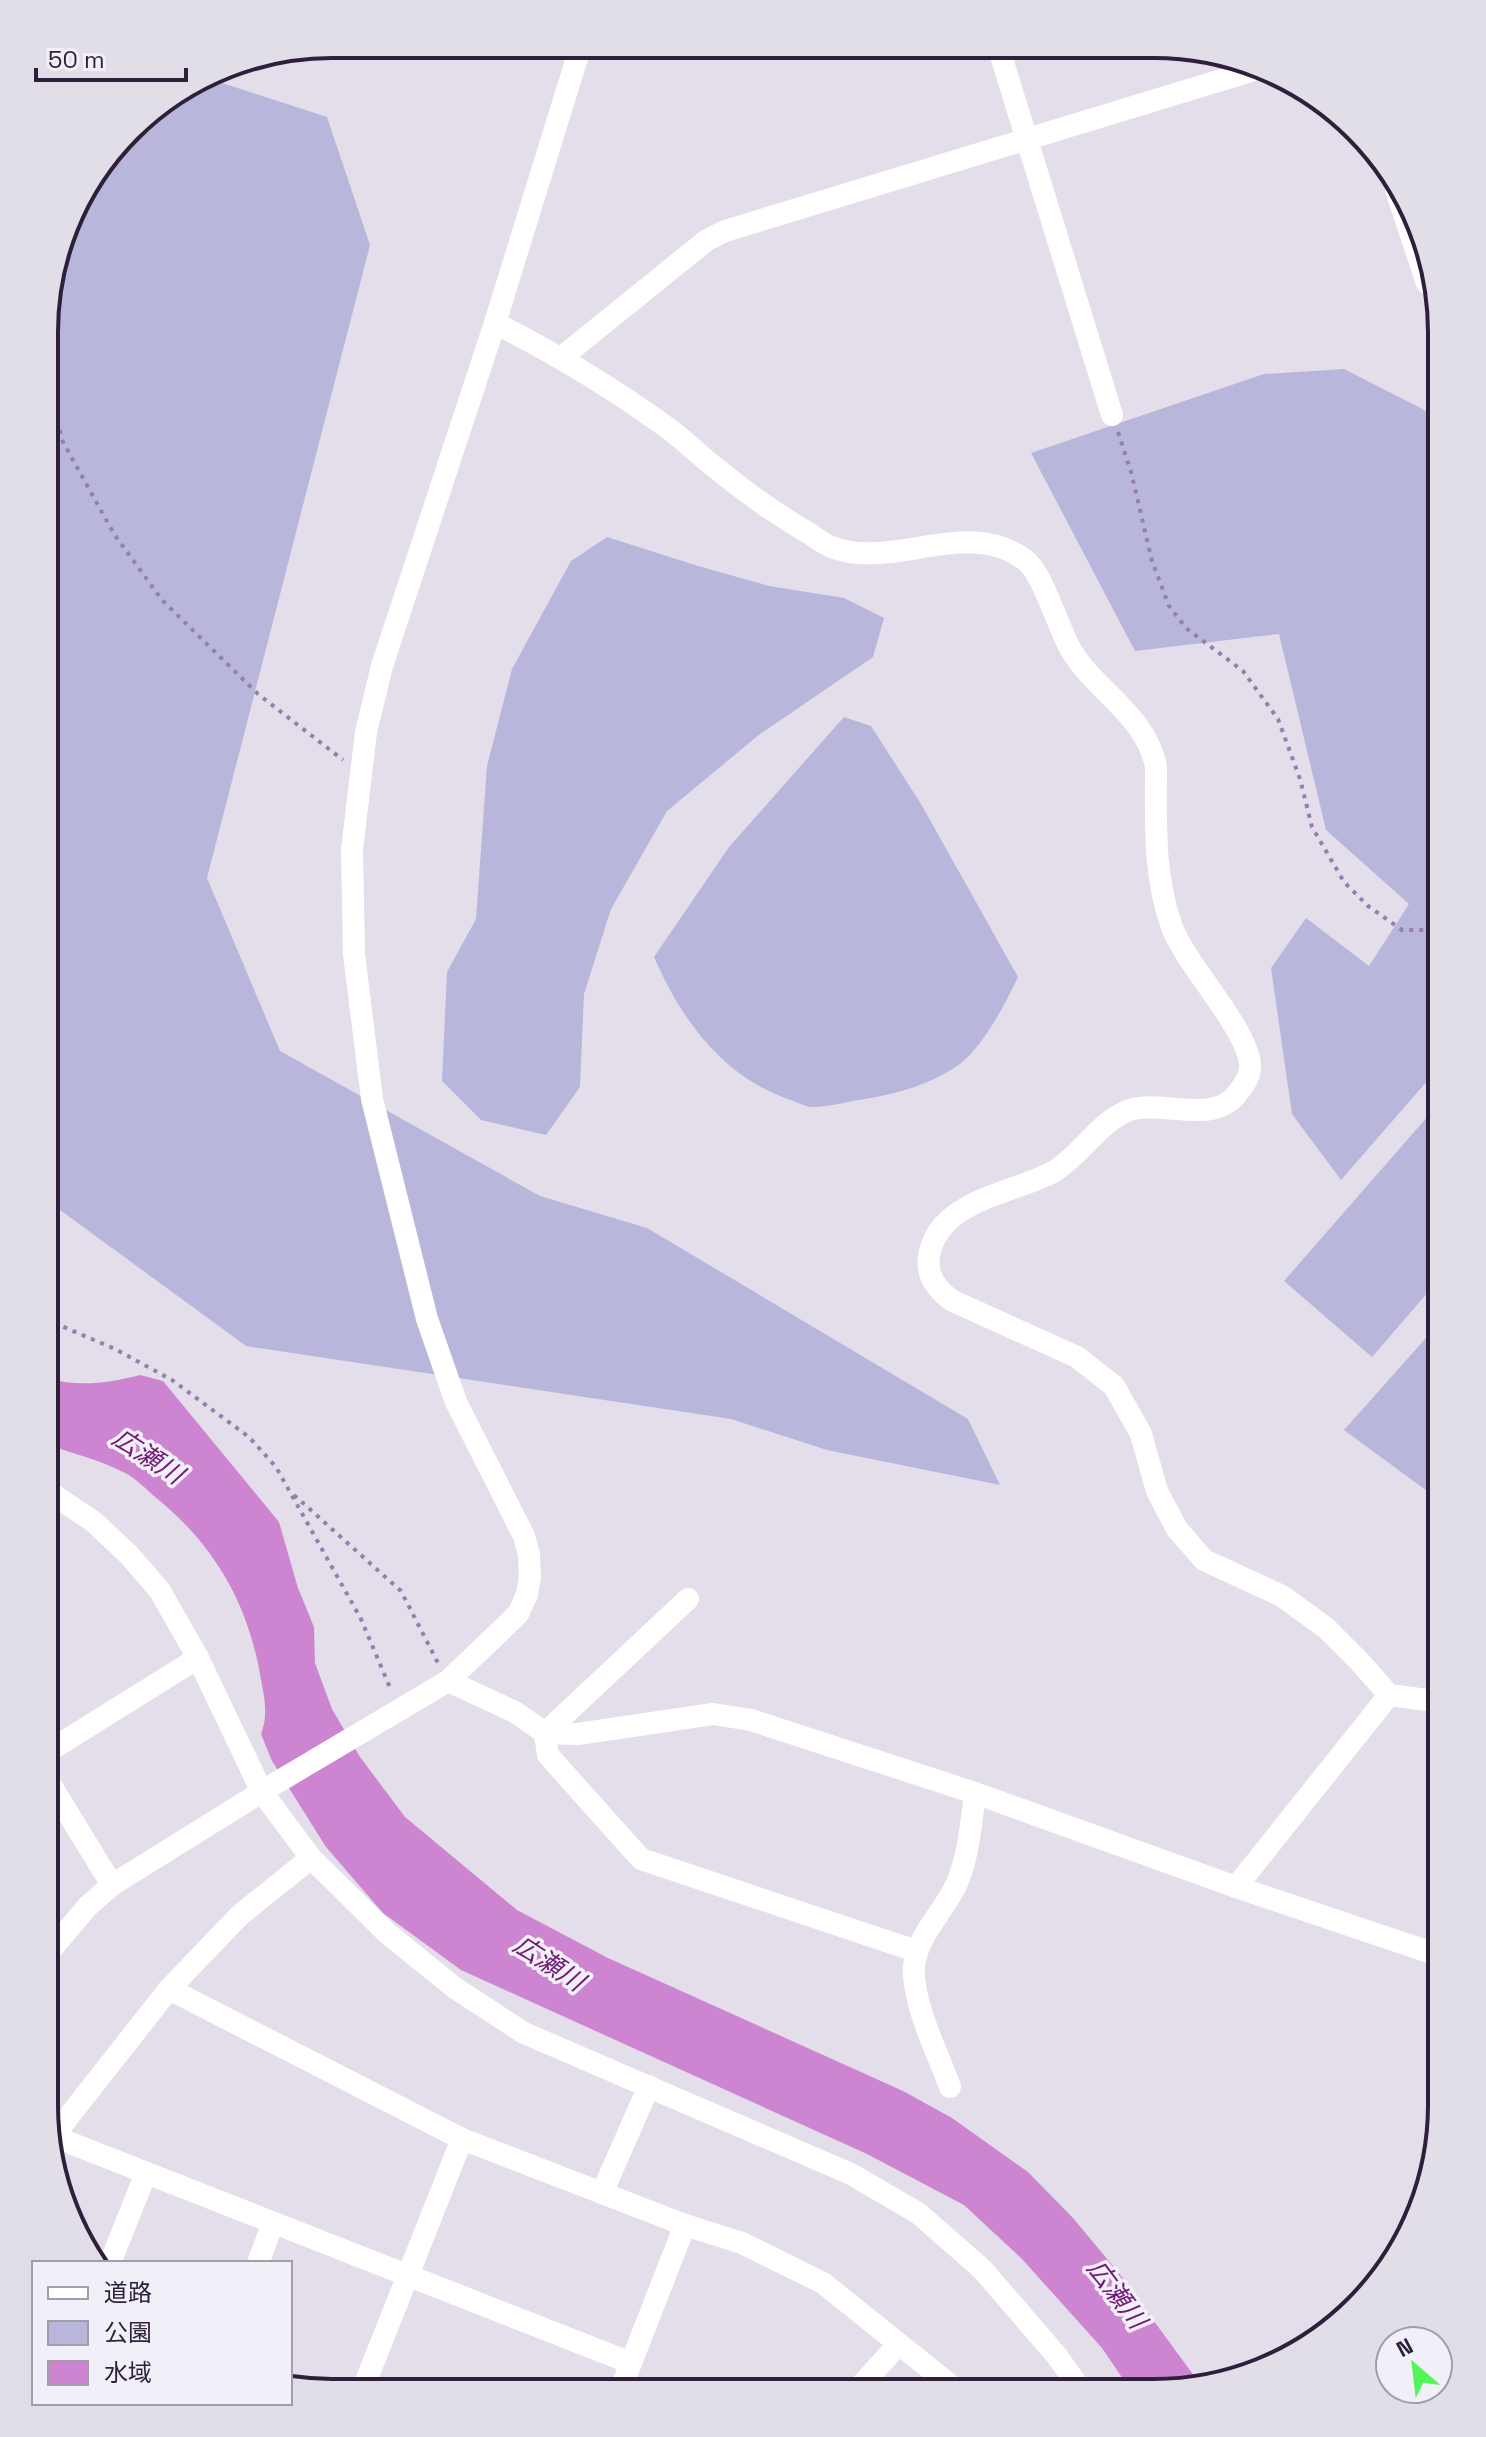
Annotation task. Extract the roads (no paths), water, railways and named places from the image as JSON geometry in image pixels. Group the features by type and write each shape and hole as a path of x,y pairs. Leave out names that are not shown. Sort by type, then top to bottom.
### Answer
{"street":[{"path":"58,1941 88,1906 112,1885 448,1681 518,1614 530,1577 524,1536 456,1402 427,1319 372,1099 354,954 352,850 366,732 382,666 495,323 577,58"},
{"path":"1002,58 1112,415"},
{"path":"562,357 707,240 725,231 1243,73"},
{"path":"495,323 562,357 667,427 788,521 831,547 868,555 952,542 985,544 1007,549 1028,561 1047,593 1050,607 1072,653 1134,720 1153,752 1156,766 1156,857 1173,930 1195,971 1243,1041 1249,1057 1248,1080 1234,1098 1213,1110 1136,1108 1123,1113 1105,1125 1079,1154 1051,1173 1005,1189 951,1217 937,1233 928,1266 938,1288 953,1301 1077,1357 1114,1386 1141,1434 1157,1491 1177,1529 1204,1560 1282,1596 1326,1628 1389,1695 1427,1700"},
{"path":"58,1498 94,1522 129,1555 160,1591 266,1789 311,1858 365,1913 455,1988 524,2033 851,2174 918,2213 982,2269 1073,2379"},
{"path":"545,1733 688,1599"},
{"path":"58,1745 198,1658"},
{"path":"448,1681 515,1712 545,1733 578,1734 713,1714 751,1720 975,1793 1236,1887 1427,1951"},
{"path":"1236,1887 1389,1695"},
{"path":"545,1733 548,1755 641,1859 916,1951"},
{"path":"950,2087 919,2005 914,1974 916,1951 957,1883 968,1845 975,1793"},
{"path":"58,1797 112,1885"},
{"path":"59,2127 169,1989 240,1915 311,1858"},
{"path":"169,1989 462,2139 685,2225 742,2243 823,2283 942,2379"},
{"path":"602,2193 649,2086"},
{"path":"367,2379 462,2139"},
{"path":"60,2140 631,2363"},
{"path":"111,2261 146,2173"},
{"path":"259,2261 273,2223"},
{"path":"625,2379 685,2225"},
{"path":"867,2379 898,2345"}],"water":[{"name":"広瀬川","path":"140,1375 163,1381 279,1522 298,1588 314,1627 315,1663 332,1709 360,1757 405,1817 517,1910 608,1958 903,2091 952,2118 1028,2172 1073,2218 1118,2272 1194,2376 1123,2379 1102,2348 1022,2259 964,2205 867,2154 461,1970 383,1913 326,1847 272,1761 261,1734 265,1721 265,1701 248,1626 238,1601 211,1555 175,1515 125,1473 58,1448 58,1380 92,1383"}]}
